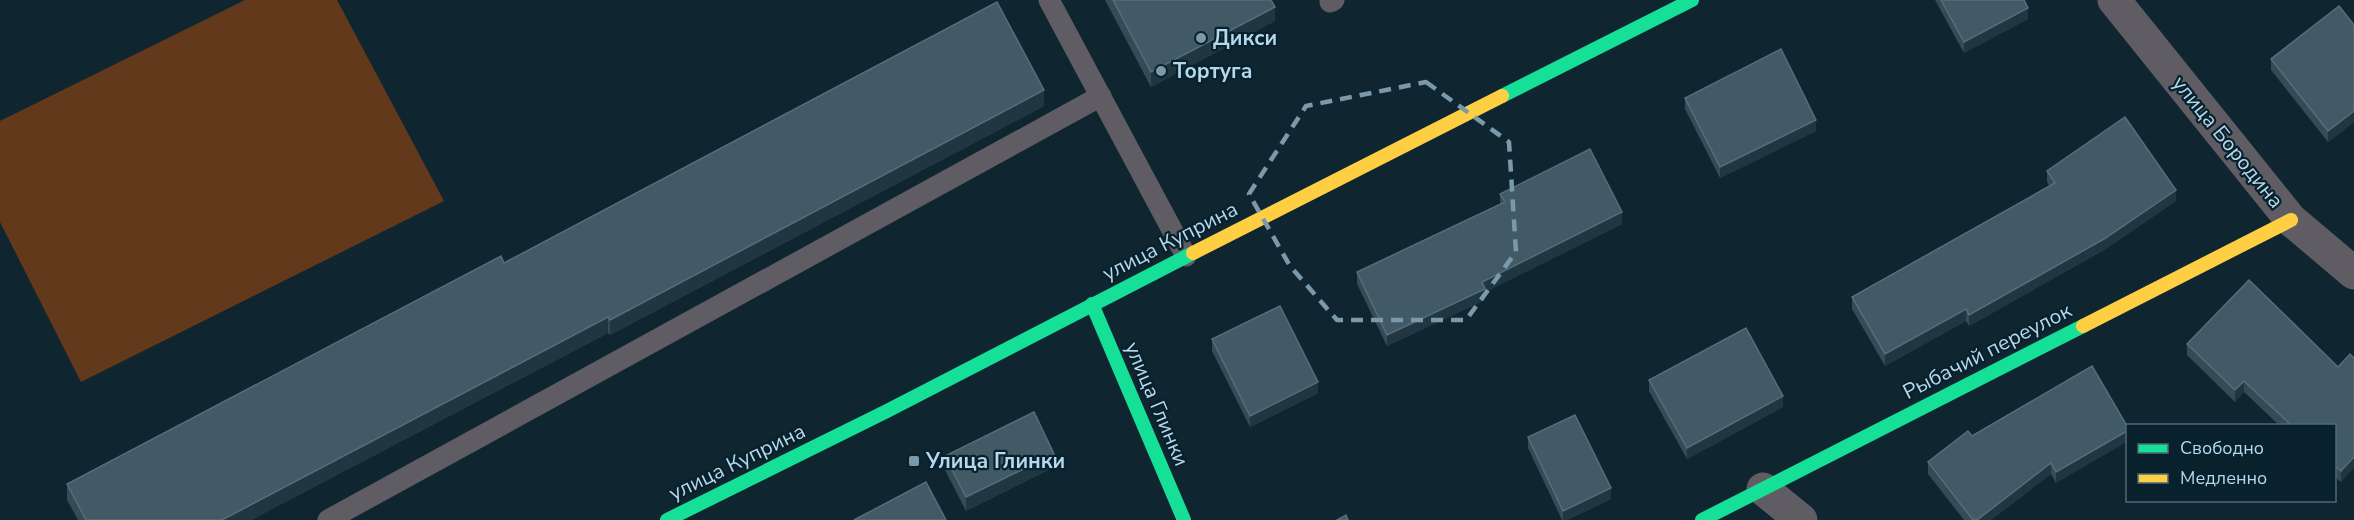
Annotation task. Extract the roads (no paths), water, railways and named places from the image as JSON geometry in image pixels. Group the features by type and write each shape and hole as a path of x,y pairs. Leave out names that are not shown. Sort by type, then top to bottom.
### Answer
{"street":[{"name":"улица Куприна","path":"667,520 897,406 1092,304 1692,0"},
{"name":"улица Бородина","path":"2114,0 2291,220 2354,273"},
{"name":"Рыбачий переулок","path":"1702,520 2291,220"},
{"name":"улица Глинки","path":"1092,304 1184,520"},
{"path":"1763,489 1801,520"}],"lane":[{"path":"1049,0 1186,256"},
{"path":"328,520 1101,96"}],"place":[{"name":"Дикси","path":"1201,38"},
{"name":"Тортуга","path":"1161,71"},
{"name":"Улица Глинки","path":"914,461"}]}
